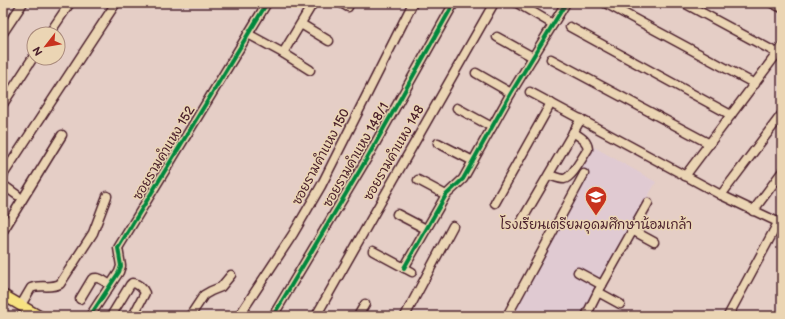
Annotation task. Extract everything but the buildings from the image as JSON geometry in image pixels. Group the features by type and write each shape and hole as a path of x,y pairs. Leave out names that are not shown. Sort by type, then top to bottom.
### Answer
{"main road":[{"path":"3,295 25,310 39,316"}],"street":[{"path":"3,33 23,3"},
{"path":"54,26 70,3"},
{"path":"3,176 116,3"},
{"name":"ซอยรามคำแหง 152","path":"90,316 119,272 121,266 118,248 267,3"},
{"path":"283,53 313,3"},
{"name":"ซอยรามคำแหง 150","path":"239,316 293,234 321,186 413,3"},
{"name":"ซอยรามคำแหง 148/1","path":"273,316 366,160 454,3"},
{"name":"ซอยรามคำแหง 148","path":"316,316 494,3"},
{"path":"517,3 553,24"},
{"path":"411,271 426,229 446,195 462,178 473,162 511,93 566,3"},
{"path":"605,3 755,84"},
{"path":"684,3 780,50 685,176"},
{"path":"772,3 782,8"},
{"path":"300,24 329,41"},
{"path":"570,27 731,115"},
{"path":"248,34 310,70"},
{"path":"497,37 533,57"},
{"path":"550,59 710,144"},
{"path":"3,104 28,66"},
{"path":"476,73 511,93"},
{"path":"530,92 685,176 780,224 728,316"},
{"path":"495,203 551,103"},
{"path":"457,108 492,127"},
{"path":"721,195 782,114"},
{"path":"522,220 581,119"},
{"path":"548,174 562,179 568,178 588,148 584,140 573,132"},
{"path":"3,231 62,134"},
{"path":"438,143 473,162"},
{"path":"753,211 782,172"},
{"path":"507,316 584,174"},
{"path":"418,180 446,195"},
{"path":"3,186 17,195"},
{"path":"25,310 31,288 34,286 56,286 60,284 93,232 107,196"},
{"path":"586,316 648,203"},
{"path":"397,214 426,229"},
{"path":"405,316 453,226"},
{"path":"632,230 654,242"},
{"path":"373,251 425,279"},
{"path":"578,272 620,304"},
{"path":"190,316 204,295 221,287 231,275"},
{"path":"80,299 92,279 100,279 110,285"},
{"path":"111,316 130,285 135,283 144,290 145,293 133,316"},
{"path":"310,316 327,286"},
{"path":"358,316 365,304"}],"shaded area":[{"name":"โรงเรียนเตรียมอุดมศึกษาน้อมเกล้า","path":"594,147 656,182 581,316 502,316"}],"cycle path":[{"path":"90,316 119,272 121,266 118,248 267,3"},
{"path":"273,316 366,160 454,3"},
{"path":"404,268 446,195 463,179 511,93 566,3"}],"place":[{"name":"โรงเรียนเตรียมอุดมศึกษาน้อมเกล้า","path":"596,216"}]}
